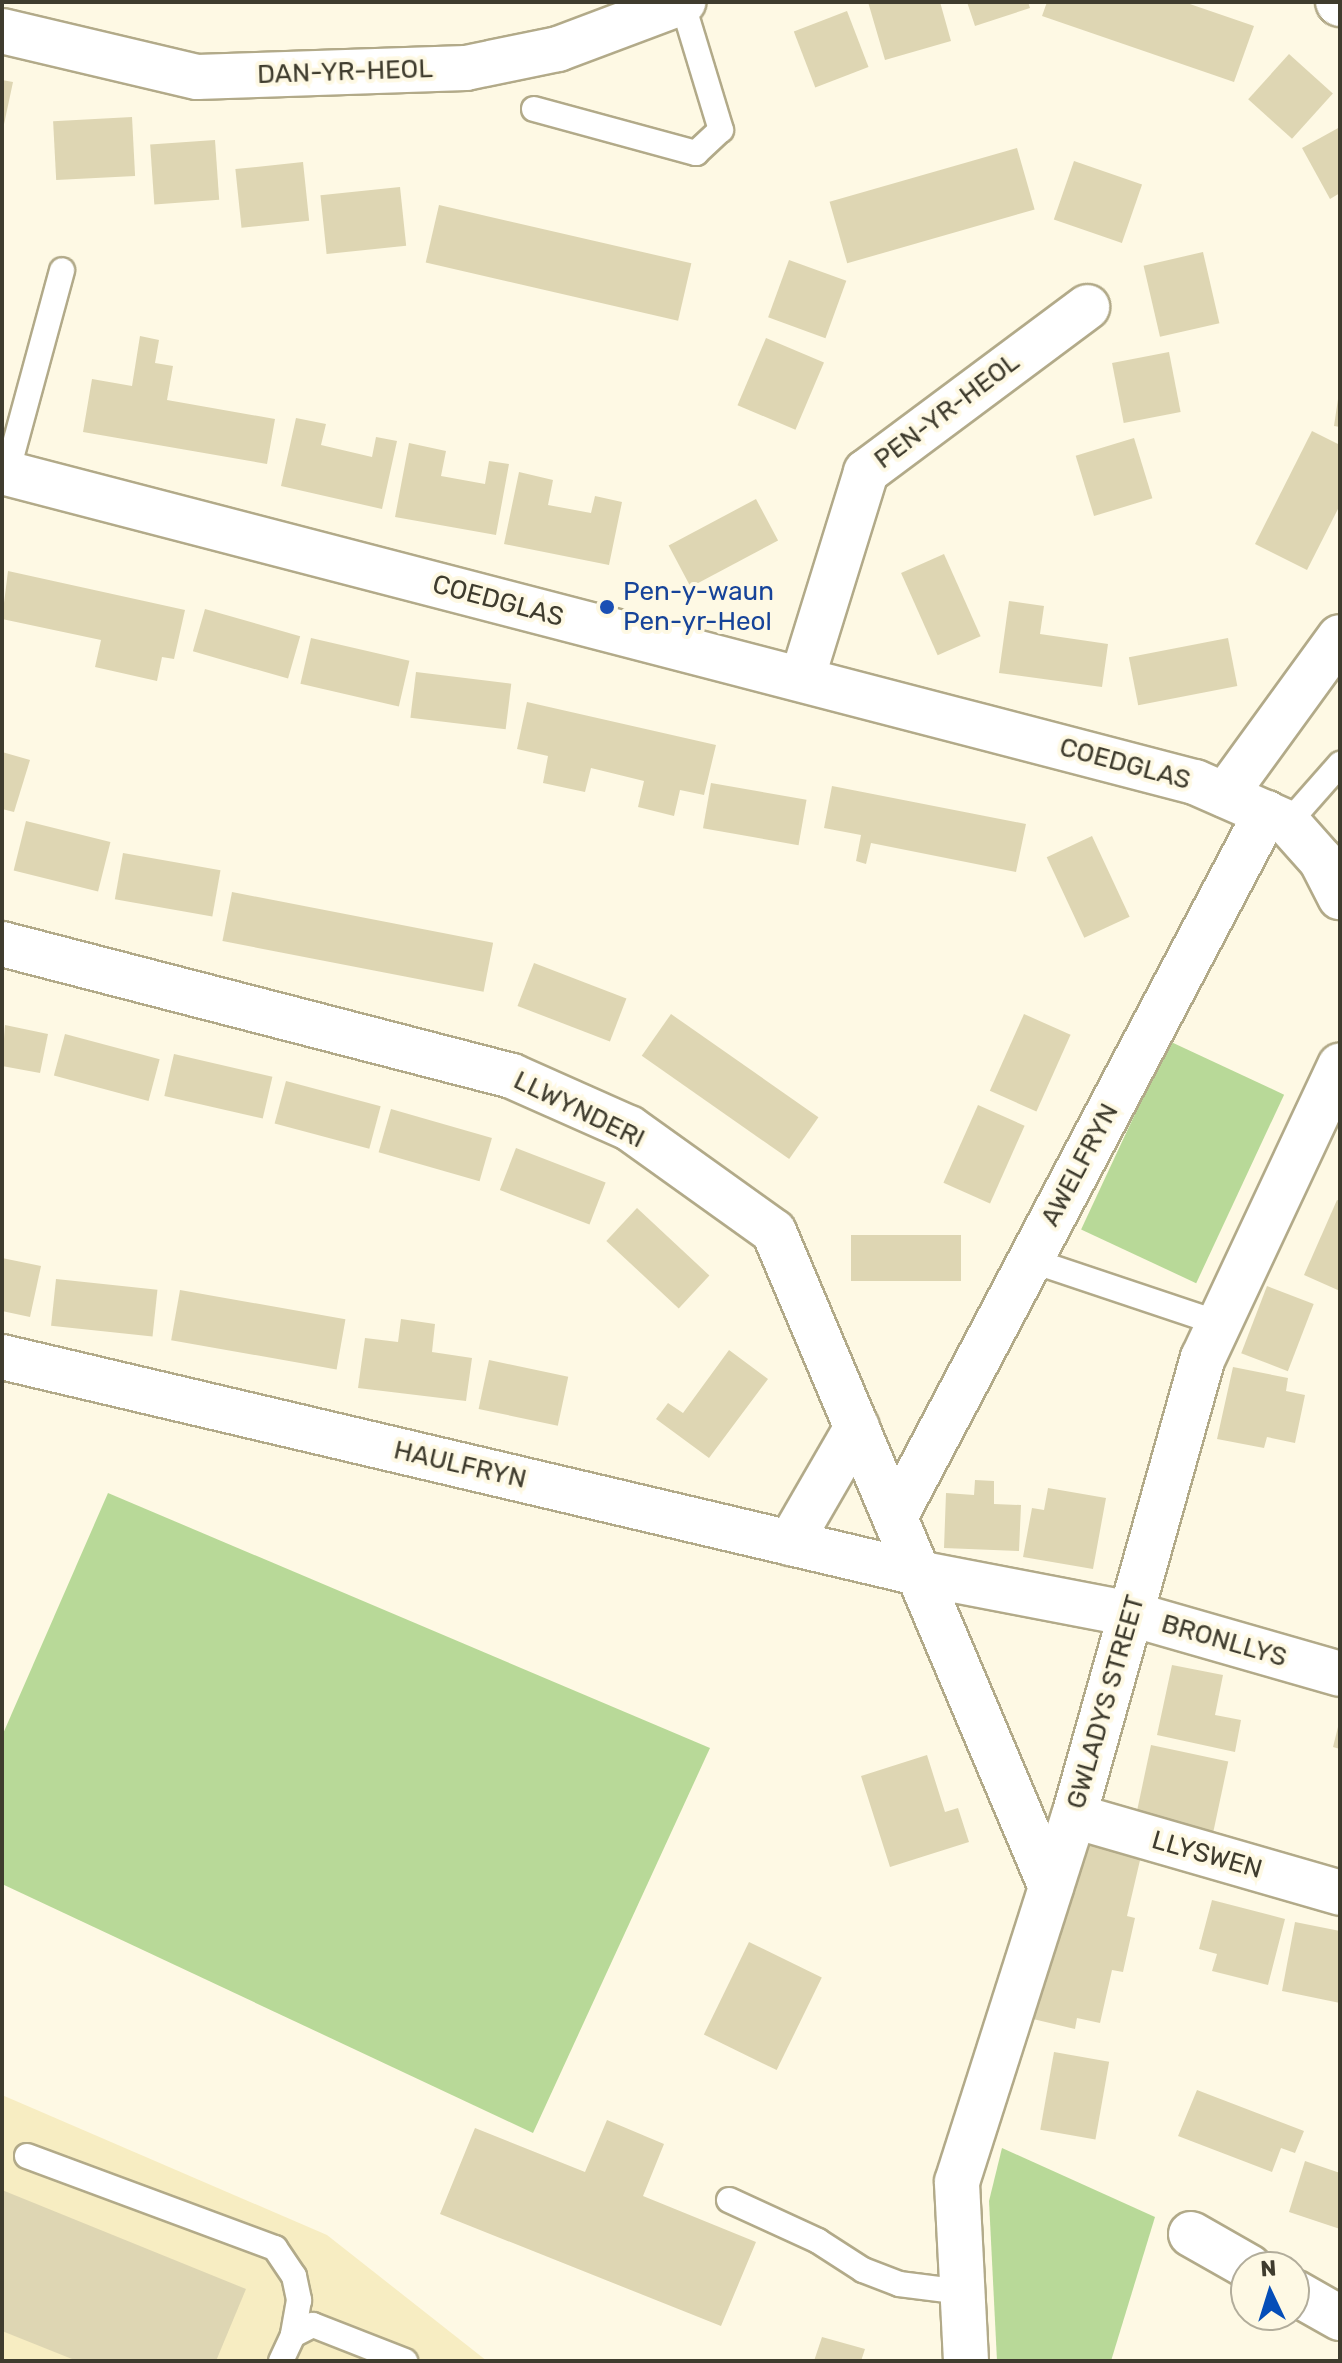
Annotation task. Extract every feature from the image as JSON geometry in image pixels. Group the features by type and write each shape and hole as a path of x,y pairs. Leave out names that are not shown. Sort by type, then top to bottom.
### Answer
{"street":[{"name":"DAN-YR-HEOL","path":"2,31 197,77 466,68 558,49 683,2"},
{"name":"PEN-YR-HEOL","path":"802,679 866,472 1087,307"},
{"name":"COEDGLAS","path":"4,472 1195,782 1225,795"},
{"path":"1340,637 1225,795 1277,818 1321,860 1340,897"},
{"name":"AWELFRYN","path":"895,1517 1030,1260 1277,818"},
{"name":"LLWYNDERI","path":"2,944 512,1076 629,1128 774,1232 1051,1887"},
{"name":"GWLADYS STREET","path":"966,2361 957,2182 1074,1816 1203,1358 1340,1065"},
{"name":"HAULFRYN","path":"2,1357 918,1573"},
{"path":"790,1543 857,1427"},
{"name":"BRONLLYS","path":"918,1573 1131,1614 1340,1674"},
{"name":"LLYSWEN","path":"1074,1816 1340,1893"},
{"path":"1191,2234 1230,2256"},
{"path":"1310,2301 1340,2318"}],"lane":[{"path":"534,109 696,153 721,130 683,2"},
{"path":"4,472 62,270"},
{"path":"1277,818 1340,764"},
{"path":"1030,1260 1218,1323"},
{"path":"27,2156 275,2248 294,2276 299,2300 293,2335 281,2361"},
{"path":"729,2200 818,2241 875,2275 899,2284 962,2292"},
{"path":"293,2335 313,2325 405,2361"}],"shaded area":[{"path":"2,2095 327,2235 487,2361 2,2361"}],"green space":[{"path":"1169,1041 1284,1095 1196,1283 1081,1230"},
{"path":"108,1493 710,1748 533,2133 2,1884 2,1736"},
{"path":"1002,2148 1155,2217 1111,2361 997,2361 989,2201"}],"building":[{"path":"868,2 940,2 951,41 885,60"},
{"path":"967,2 1028,2 1030,8 975,26"},
{"path":"1047,2 1184,2 1254,26 1234,82 1042,16"},
{"path":"847,11 869,67 815,87 794,31"},
{"path":"1289,54 1333,93 1292,139 1248,99"},
{"path":"2,80 13,82 3,129 2,129"},
{"path":"132,117 135,176 56,180 53,121"},
{"path":"1340,127 1340,193 1330,199 1302,148"},
{"path":"215,140 219,200 154,204 150,145"},
{"path":"1017,148 1035,210 847,263 830,202"},
{"path":"1074,161 1142,184 1122,243 1054,220"},
{"path":"303,162 309,221 242,228 235,169"},
{"path":"400,187 406,246 327,254 320,195"},
{"path":"439,205 691,263 678,321 426,262"},
{"path":"1203,252 1219,323 1160,337 1144,266"},
{"path":"789,260 846,281 825,338 768,317"},
{"path":"140,336 159,340 155,363 173,366 167,400 275,419 267,464 83,432 92,379 132,386"},
{"path":"766,338 824,363 795,430 737,405"},
{"path":"1169,352 1181,412 1124,423 1112,363"},
{"path":"1340,399 1340,427 1334,426"},
{"path":"296,418 326,424 321,445 372,457 376,437 397,441 382,509 281,486"},
{"path":"1312,431 1340,445 1340,505 1307,570 1255,544"},
{"path":"1134,438 1152,498 1094,516 1076,456"},
{"path":"409,443 446,451 441,476 485,484 489,461 509,464 496,535 395,517"},
{"path":"519,472 553,480 548,505 591,513 595,496 622,502 609,565 504,544"},
{"path":"756,499 778,540 691,587 669,545"},
{"path":"944,554 981,636 938,655 901,573"},
{"path":"8,571 185,610 174,659 162,657 157,681 95,667 101,640 2,619"},
{"path":"1009,601 1044,606 1040,634 1108,644 1102,687 999,673"},
{"path":"205,609 300,636 288,679 193,651"},
{"path":"311,638 409,661 399,707 300,684"},
{"path":"1228,638 1237,686 1138,705 1129,657"},
{"path":"416,672 511,684 506,729 410,718"},
{"path":"527,702 716,745 704,795 680,790 674,816 638,807 644,781 591,768 585,792 543,783 548,756 517,749"},
{"path":"2,752 30,760 14,812 2,809"},
{"path":"711,783 807,800 799,845 703,828"},
{"path":"832,786 1026,824 1016,872 871,843 866,864 856,861 861,835 824,828"},
{"path":"26,821 110,842 98,892 14,870"},
{"path":"1092,836 1130,917 1084,938 1047,857"},
{"path":"123,853 220,870 212,916 115,899"},
{"path":"232,892 493,943 484,992 222,941"},
{"path":"534,963 626,998 610,1041 518,1006"},
{"path":"671,1014 818,1117 789,1159 642,1056"},
{"path":"1024,1014 1071,1035 1036,1111 990,1091"},
{"path":"5,1025 48,1034 40,1073 2,1066"},
{"path":"65,1034 160,1059 149,1101 54,1076"},
{"path":"174,1054 272,1077 263,1119 164,1096"},
{"path":"286,1081 381,1106 369,1149 275,1124"},
{"path":"978,1105 1025,1126 990,1203 943,1183"},
{"path":"391,1109 492,1138 480,1181 379,1152"},
{"path":"516,1148 606,1182 589,1224 500,1190"},
{"path":"1337,1200 1340,1201 1340,1291 1304,1275"},
{"path":"637,1208 709,1276 679,1308 606,1241"},
{"path":"851,1235 961,1235 961,1281 851,1281"},
{"path":"2,1258 41,1266 30,1317 2,1311"},
{"path":"56,1279 157,1290 153,1336 51,1326"},
{"path":"1267,1286 1314,1304 1288,1371 1241,1353"},
{"path":"180,1290 345,1319 337,1369 171,1340"},
{"path":"401,1319 435,1324 432,1352 472,1358 466,1401 358,1388 365,1338 398,1342"},
{"path":"729,1350 768,1379 709,1458 656,1419 668,1403 683,1413"},
{"path":"489,1360 568,1377 558,1426 479,1409"},
{"path":"1233,1367 1288,1378 1286,1391 1305,1395 1295,1443 1267,1437 1264,1448 1217,1439"},
{"path":"975,1480 994,1481 994,1504 1021,1505 1019,1551 944,1548 946,1493 974,1495"},
{"path":"1048,1488 1106,1498 1093,1569 1023,1557 1032,1508 1044,1510"},
{"path":"1172,1665 1223,1675 1215,1715 1241,1720 1235,1752 1157,1735"},
{"path":"1340,1723 1340,1749 1333,1747"},
{"path":"1151,1745 1228,1761 1213,1833 1136,1816"},
{"path":"927,1755 945,1812 958,1808 969,1842 890,1867 861,1776"},
{"path":"1074,1842 1141,1856 1127,1916 1135,1918 1123,1972 1112,1970 1100,2023 1077,2018 1075,2029 1033,2019"},
{"path":"1212,1900 1285,1919 1268,1985 1212,1971 1217,1954 1199,1949"},
{"path":"1295,1922 1340,1931 1340,2003 1282,1991"},
{"path":"749,1942 822,1978 777,2070 704,2035"},
{"path":"1054,2052 1109,2062 1095,2140 1040,2130"},
{"path":"1197,2090 1304,2131 1295,2153 1281,2148 1272,2172 1178,2136"},
{"path":"607,2120 664,2144 643,2196 756,2242 721,2326 440,2214 475,2128 585,2172"},
{"path":"1305,2161 1340,2173 1340,2229 1289,2212"},
{"path":"2,2190 246,2289 216,2361 77,2361 2,2331"},
{"path":"822,2337 865,2349 861,2361 814,2361"}],"place":[{"name":"Pen-y-waun Pen-yr-Heol","path":"607,607"}]}
